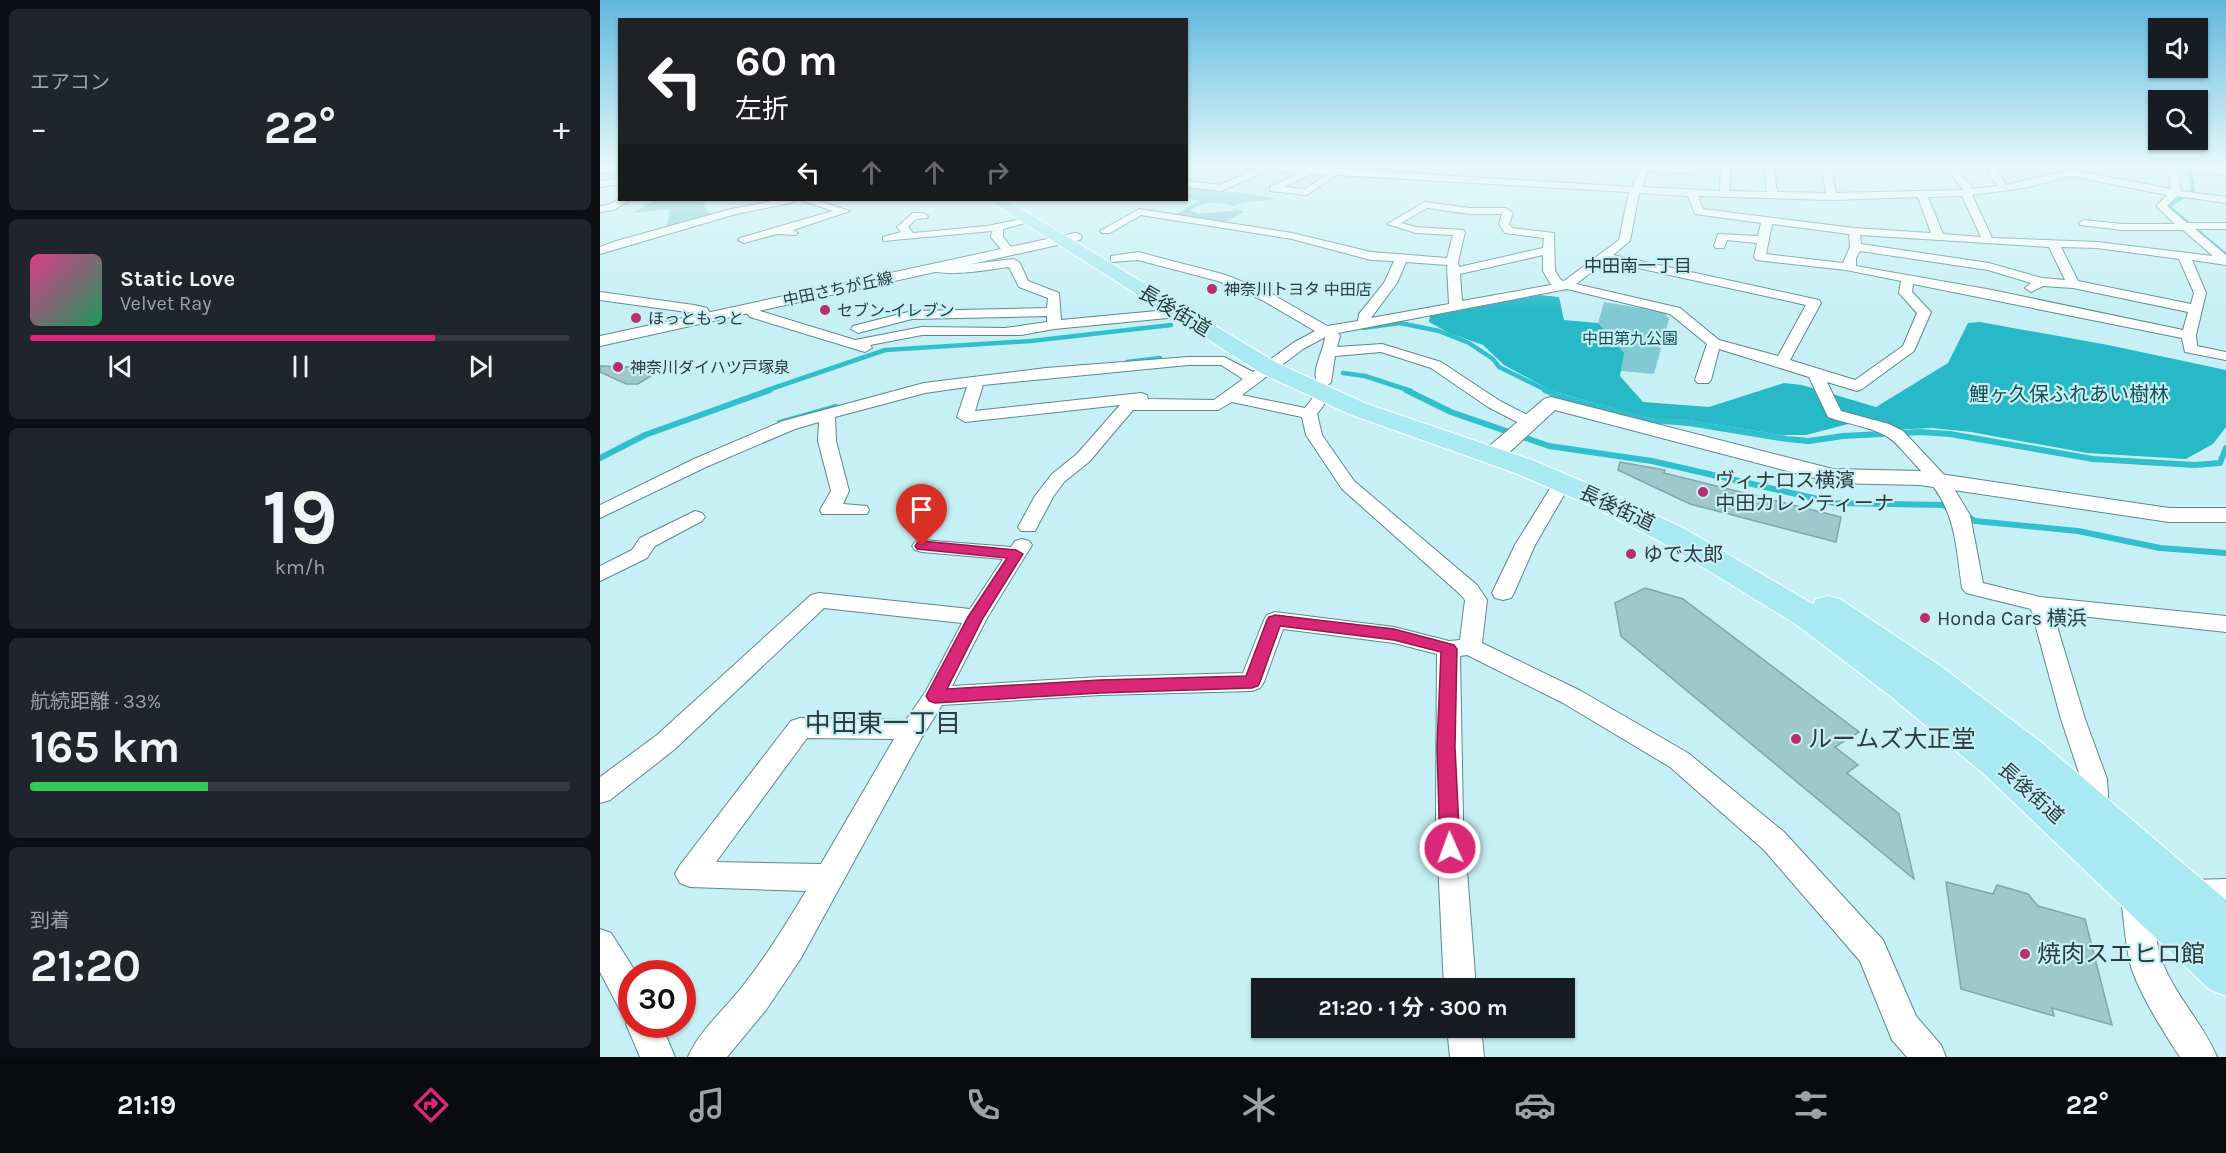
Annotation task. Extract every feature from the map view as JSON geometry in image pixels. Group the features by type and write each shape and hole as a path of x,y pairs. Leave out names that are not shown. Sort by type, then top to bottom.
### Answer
{"main road":[{"name":"長後街道","path":"1019,213 1115,259 1224,323 1268,368"},
{"name":"長後街道","path":"1032,213 1178,313 1319,397 1358,409 1510,439 1581,476 1659,510 1738,551 1826,605 1959,699 2027,753 2095,814 2206,894 2226,930"},
{"name":"長後街道","path":"1510,439 1562,483 1674,536 1806,615 1902,685 2000,764 2226,972"}],"street":[{"path":"600,251 617,244 727,213"},
{"path":"744,240 837,213"},
{"path":"1106,231 1138,213"},
{"path":"1141,213 1292,236 1371,256 1453,267 1508,245 1550,235 1549,271 1552,279 1566,286 1675,311 1714,343 1857,386 1909,348 1924,312 1905,293 1908,279"},
{"path":"1411,213 1392,224 1416,230 1459,232"},
{"path":"1456,307 1453,267 1462,221 1469,213"},
{"path":"1508,213 1504,224 1508,245"},
{"path":"975,382 965,417 1149,398 1224,401 1268,368 1325,331 1566,286 1624,241 1629,213"},
{"path":"1711,213 1767,220 1814,217 1854,231 1988,241 2097,245 2226,261"},
{"path":"1812,213 1814,217"},
{"path":"1929,213 1938,237"},
{"path":"1976,213 1988,241"},
{"path":"2171,213 2226,261"},
{"path":"900,238 907,233 902,227 913,216 923,216"},
{"path":"2097,245 2082,219 2122,227 2226,226"},
{"path":"887,239 998,227 1031,220"},
{"path":"1767,220 1760,257 1849,267 2189,335"},
{"path":"998,227 997,237 1008,252"},
{"path":"777,231 792,233"},
{"path":"1849,267 1850,258 1856,247 1854,231"},
{"path":"1719,246 1722,236 1762,240"},
{"name":"中田さちが丘線","path":"600,341 1068,238"},
{"path":"600,242 617,244"},
{"path":"2053,243 2073,284"},
{"path":"1508,245 1549,250"},
{"path":"1856,247 1989,267 2041,282 2073,284 2195,309"},
{"path":"1115,259 1138,256 1222,278 1267,297 1333,336 1324,367 1314,435 1348,485 1469,590 1476,600 1459,648 1446,747 1449,836 1459,978"},
{"path":"2184,256 2200,293 2189,335 2190,349 2226,356"},
{"path":"1605,257 1814,303 1782,362"},
{"path":"1365,323 1364,317 1390,286 1398,272 1401,259"},
{"path":"934,268 962,269 1014,263 1019,282 1023,287 1054,296 1055,318"},
{"path":"2022,300 2030,289 2041,282"},
{"path":"600,296 694,309 702,311 705,318"},
{"path":"749,308 755,314 873,351"},
{"path":"858,329 912,315 1132,319 1178,313"},
{"path":"854,345 911,333 1016,333 1055,318"},
{"path":"1703,380 1714,343"},
{"path":"1329,352 1382,348 1436,365 1494,404 1510,439 1551,403 1833,476 1939,480 2169,515 2216,517 2226,515"},
{"path":"600,512 761,436 827,413 924,388 1188,361 1224,361 1268,368"},
{"path":"1815,374 1827,395 1834,414 1893,433 1939,480 1958,510 1973,588 2040,604 2226,624"},
{"path":"705,1057 754,998 790,947 913,730 935,696 976,617 1022,542 1044,496 1058,478 1083,458 1127,407 1138,404 1319,397"},
{"path":"827,413 827,441 840,491 829,510 860,510"},
{"path":"1503,593 1525,546 1562,483"},
{"path":"600,574 640,554 648,542 695,518"},
{"path":"922,546 1022,542"},
{"path":"600,792 666,742 819,600 976,617"},
{"path":"2040,604 2073,719 2094,779 2095,814"},
{"path":"935,696 1100,686 1252,682 1275,620 1394,635 1459,648 1572,697 1679,760 1774,841 1872,951 1904,1028 1929,1057"},
{"path":"828,878 690,874 800,728 913,730"},
{"path":"2134,887 2146,963 2174,1019 2200,1057"},
{"path":"600,944 618,972"},
{"path":"650,1038 658,1057"},
{"path":"1465,1038 1467,1057"}],"green space":[{"path":"669,213 710,214 667,227"},
{"path":"1178,213 1241,213 1225,222 1175,215"},
{"name":"鯉ヶ久保ふれあい樹林","path":"1540,295 1559,297 1564,320 1598,323 1624,353 1620,376 1643,402 1709,407 1784,383 1802,385 1876,407 1948,363 1968,323 1980,322 2108,345 2226,370 2226,427 2213,444 2186,459 2087,453 1971,432 1932,428 1890,430 1856,422 1806,435 1782,435 1688,420 1650,418 1552,391 1504,365 1483,345 1449,333 1429,322 1430,316"},
{"name":"中田第九公園","path":"1604,302 1664,312 1669,319 1654,374 1591,368 1598,323"}],"building":[{"name":"神奈川ダイハツ戸塚泉","path":"600,366 664,368 638,384 626,384 600,372"},
{"name":"ヴィナロス横濱 中田カレンティーナ","path":"1620,462 1665,470 1664,473 1841,517 1836,542 1690,504 1618,470"},
{"name":"ルームズ大正堂","path":"1645,588 1683,599 1859,732 1835,747 1858,765 1847,773 1899,814 1914,879 1621,636 1615,603"},
{"name":"焼肉スエヒロ館","path":"1946,882 1993,894 1997,885 2028,894 2038,906 2085,919 2112,1025 2052,1008 2054,1016 1961,989"}],"waterway":[{"path":"2177,213 2226,255"},
{"path":"1363,328 1400,323 1439,331 1469,343 1493,359 1499,367 1548,391"},
{"path":"765,391 885,350 1031,341 1171,325"},
{"path":"1127,362 1160,358"},
{"path":"1343,373 1365,376 1411,391"},
{"path":"600,458 645,435 770,390"},
{"path":"1406,390 1451,412 1549,446 1652,461 1835,503 1943,505 1952,510"},
{"path":"1545,390 1558,396 1648,420 1689,423 1809,441 1843,436 1920,432 1950,434 2093,459 2195,465 2220,463 2226,448"},
{"path":"780,423 836,407"},
{"path":"1962,514 1975,521 2078,531 2160,548 2226,553"}],"place":[{"name":"神奈川トヨタ 中田店","path":"1212,289"},
{"name":"セブン-イレブン","path":"825,310"},
{"name":"ほっともっと","path":"636,318"},
{"name":"神奈川ダイハツ戸塚泉","path":"618,367"},
{"name":"ヴィナロス横濱 中田カレンティーナ","path":"1703,492"},
{"name":"ゆで太郎","path":"1631,554"},
{"name":"Honda Cars 横浜","path":"1925,618"},
{"name":"ルームズ大正堂","path":"1796,739"},
{"name":"焼肉スエヒロ館","path":"2025,954"}],"district":[{"name":"中田南一丁目","path":"1638,266"},
{"name":"中田東一丁目","path":"883,723"}],"route":[{"path":"922,546 1016,554 976,617 935,696 1100,686 1252,682 1275,620 1394,635 1449,649 1446,747 1450,848"}]}
